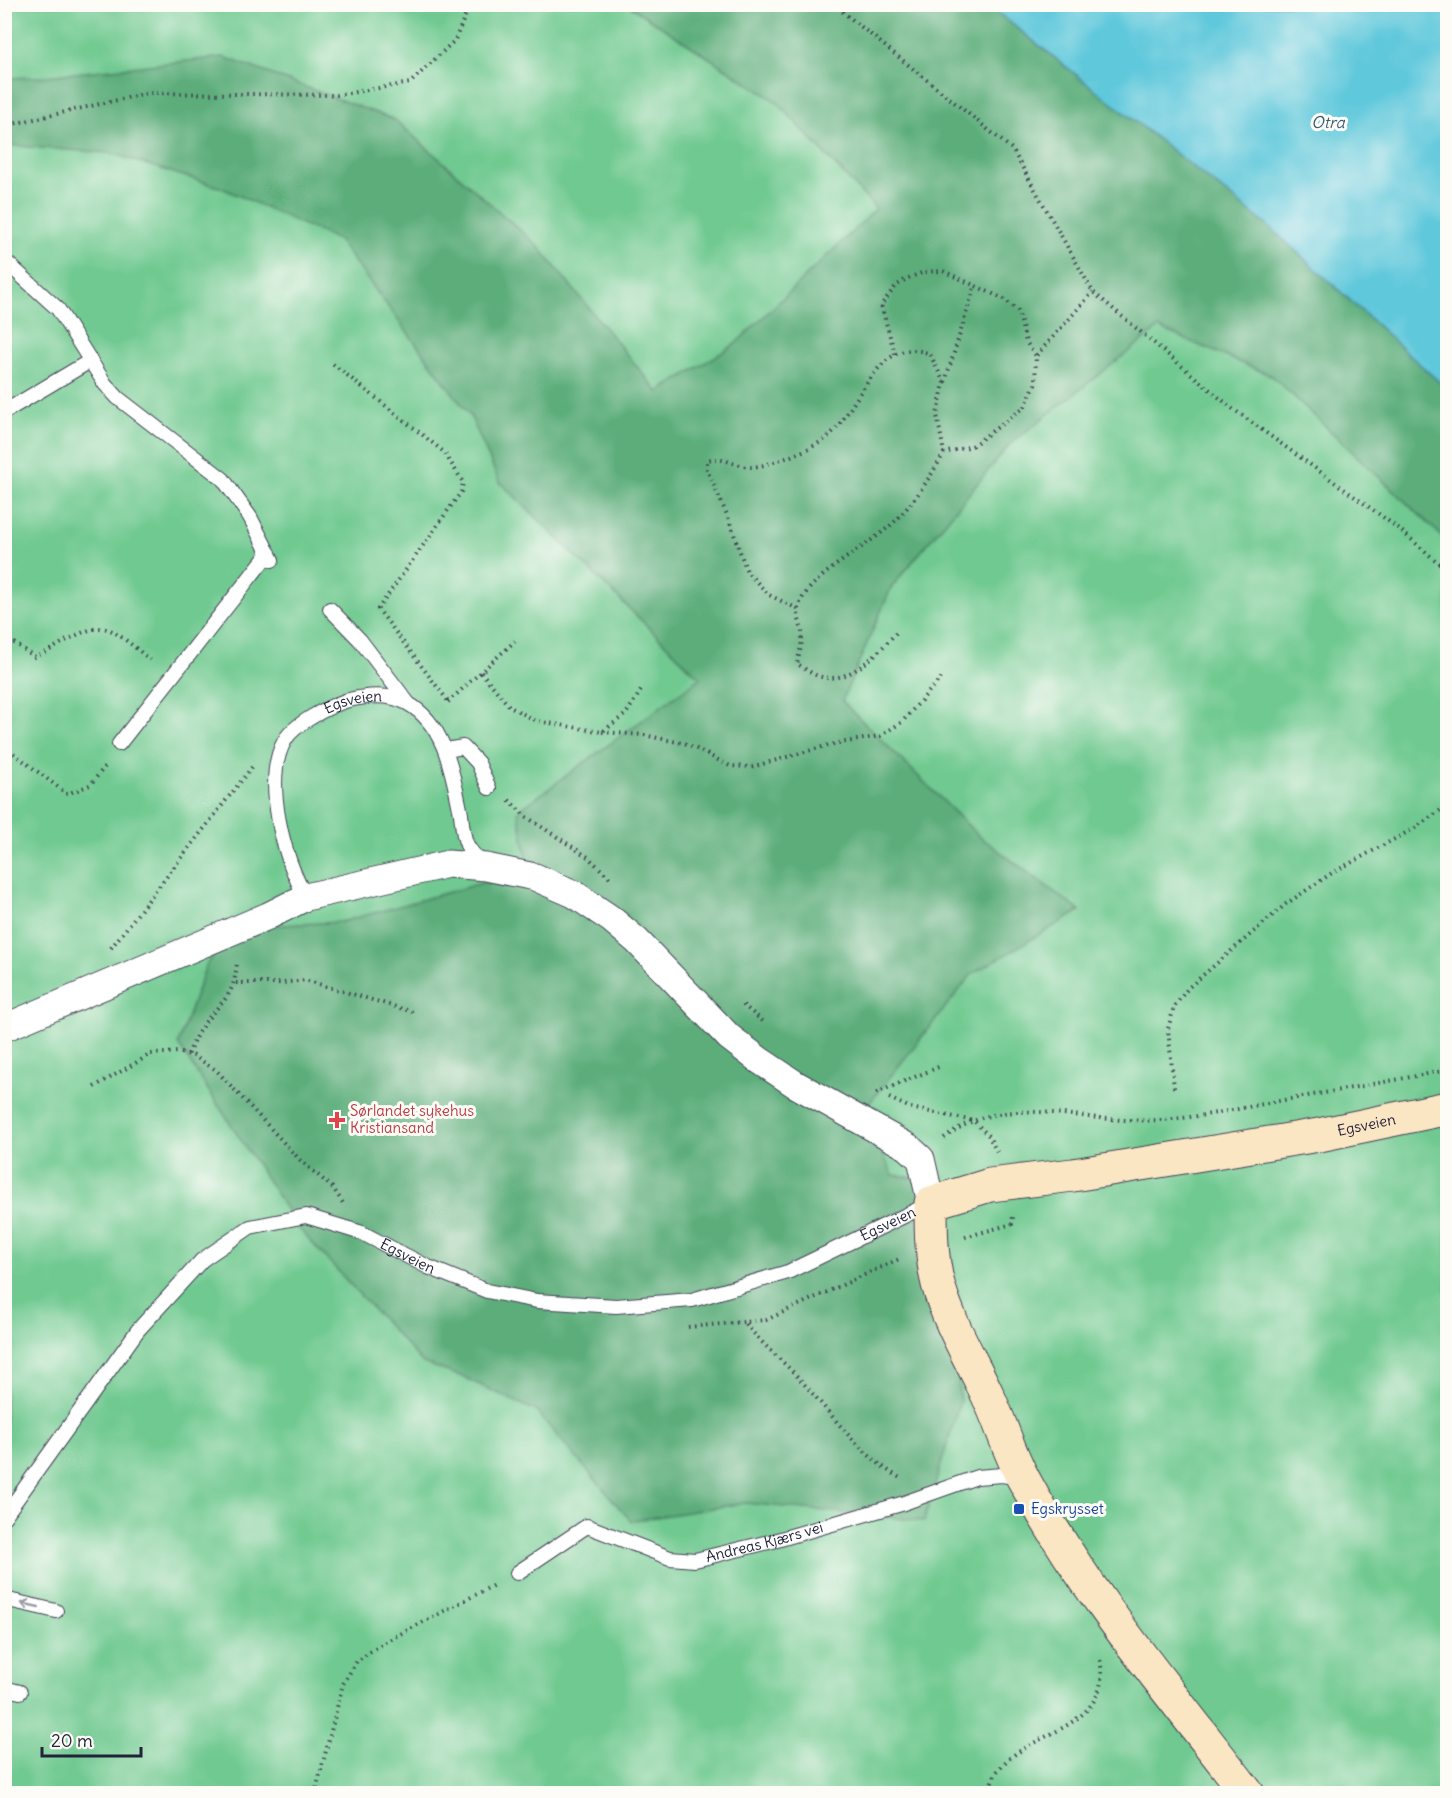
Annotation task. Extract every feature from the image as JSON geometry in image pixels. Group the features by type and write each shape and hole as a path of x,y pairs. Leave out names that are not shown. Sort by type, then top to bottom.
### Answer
{"street":[{"path":"4,1028 268,916 306,897 448,864 486,867 535,877 574,894 637,941 699,1007 744,1049 795,1084 894,1138 921,1159"},
{"name":"Egsveien","path":"921,1159 931,1203 998,1184 1073,1175 1319,1136 1448,1108"},
{"path":"931,1203 931,1246 938,1284 952,1324 983,1384 1023,1479 1072,1561 1104,1608 1248,1794"}],"lane":[{"path":"4,260 33,283 57,309 105,384 118,398 223,479 250,517 271,556 119,744"},
{"path":"4,411 90,361"},
{"path":"330,609 360,640 408,703 427,720 446,750 466,845 486,867"},
{"name":"Egsveien","path":"285,739 305,722 332,705 362,696 391,698 408,703"},
{"path":"285,739 276,770 278,813 284,849 295,879 306,897"},
{"path":"446,750 463,747 478,763 489,788"},
{"name":"Egsveien","path":"4,1517 138,1330 202,1260 250,1227 306,1216 362,1233 428,1267 487,1291 537,1301 616,1306 692,1300 788,1272 931,1203"},
{"name":"Andreas Kjærs vei","path":"517,1573 586,1526 616,1535 669,1558 695,1560 777,1540 930,1495 977,1477 1002,1475 1023,1479"},
{"path":"4,1599 56,1611"},
{"path":"4,1688 20,1692"}],"path":[{"path":"4,126 148,93 337,95 410,83 455,40 470,4"},
{"path":"833,4 1012,148 1093,292 1233,409 1398,528 1448,571"},
{"path":"895,354 881,305 896,286 924,272 943,272 974,288 1004,299 1018,311 1026,342 1036,356 1035,384 1025,407 972,446 944,453"},
{"path":"896,633 868,662 847,674 823,678 797,664 802,634 798,609 811,588 847,555 873,540 896,520 933,473 944,453 937,415 944,383 974,288"},
{"path":"1036,356 1093,292"},
{"path":"798,609 769,595 747,572 728,517 707,470 707,460 717,458 752,467 779,460 824,440 836,428 861,389 895,354 909,349 930,354 944,383"},
{"path":"333,364 444,452 463,482 461,492 378,609 448,701"},
{"path":"4,636 35,657 51,651 85,631 97,628 110,630 172,676"},
{"path":"427,720 515,641"},
{"path":"481,672 510,707 537,721 602,732 644,735 687,744 730,766 752,767 829,745 880,736 902,722 941,678"},
{"path":"602,732 626,714 642,689"},
{"path":"106,956 250,768 285,739"},
{"path":"4,746 67,794 90,785 119,744"},
{"path":"489,788 499,790 525,816 588,857 614,882"},
{"path":"1174,1088 1168,1029 1174,1007 1188,988 1286,904 1332,873 1415,828 1448,805"},
{"path":"188,1054 200,1029 228,998 236,982 238,960"},
{"path":"236,982 283,983 305,980 413,1012"},
{"path":"734,997 769,1026"},
{"path":"94,1087 151,1054 178,1052 188,1054 216,1070 300,1160 333,1188 343,1202 344,1227"},
{"path":"876,1093 941,1066"},
{"path":"921,1159 952,1131 1004,1111 1067,1113 1124,1120 1175,1120 1448,1070"},
{"path":"867,1089 911,1108 974,1121 988,1135 997,1155"},
{"path":"959,1238 1012,1224 1012,1209"},
{"path":"688,1327 746,1324 766,1320 903,1257"},
{"path":"746,1324 762,1345 791,1371 856,1445 881,1468 930,1495"},
{"path":"315,1794 343,1684 357,1661 385,1642 517,1573"},
{"path":"989,1794 990,1785 1000,1768 1018,1753 1077,1720 1089,1709 1102,1681 1100,1661"}],"green space":[{"path":"1353,4 1447,57 1447,1793 5,1794 5,5"},
{"path":"628,5 988,5 1273,230 1447,389 1447,541 1272,376 1159,328 1010,444 891,588 842,701 979,836 1080,911 972,974 862,1112 893,1175 980,1187 948,1210 960,1402 924,1521 745,1503 631,1521 536,1411 463,1377 423,1363 300,1230 178,1044 207,963 241,927 341,922 529,870 518,811 700,678 499,481 471,417 338,240 222,188 110,153 5,145 4,78 38,77 224,57 395,120 537,245 658,392 734,345 876,209 777,102"}],"water":[{"name":"Otra","path":"988,5 1447,5 1447,389 1273,230"}],"place":[{"name":"Sørlandet sykehus Kristiansand","path":"337,1120"},
{"name":"Egskrysset","path":"1019,1509"}]}
